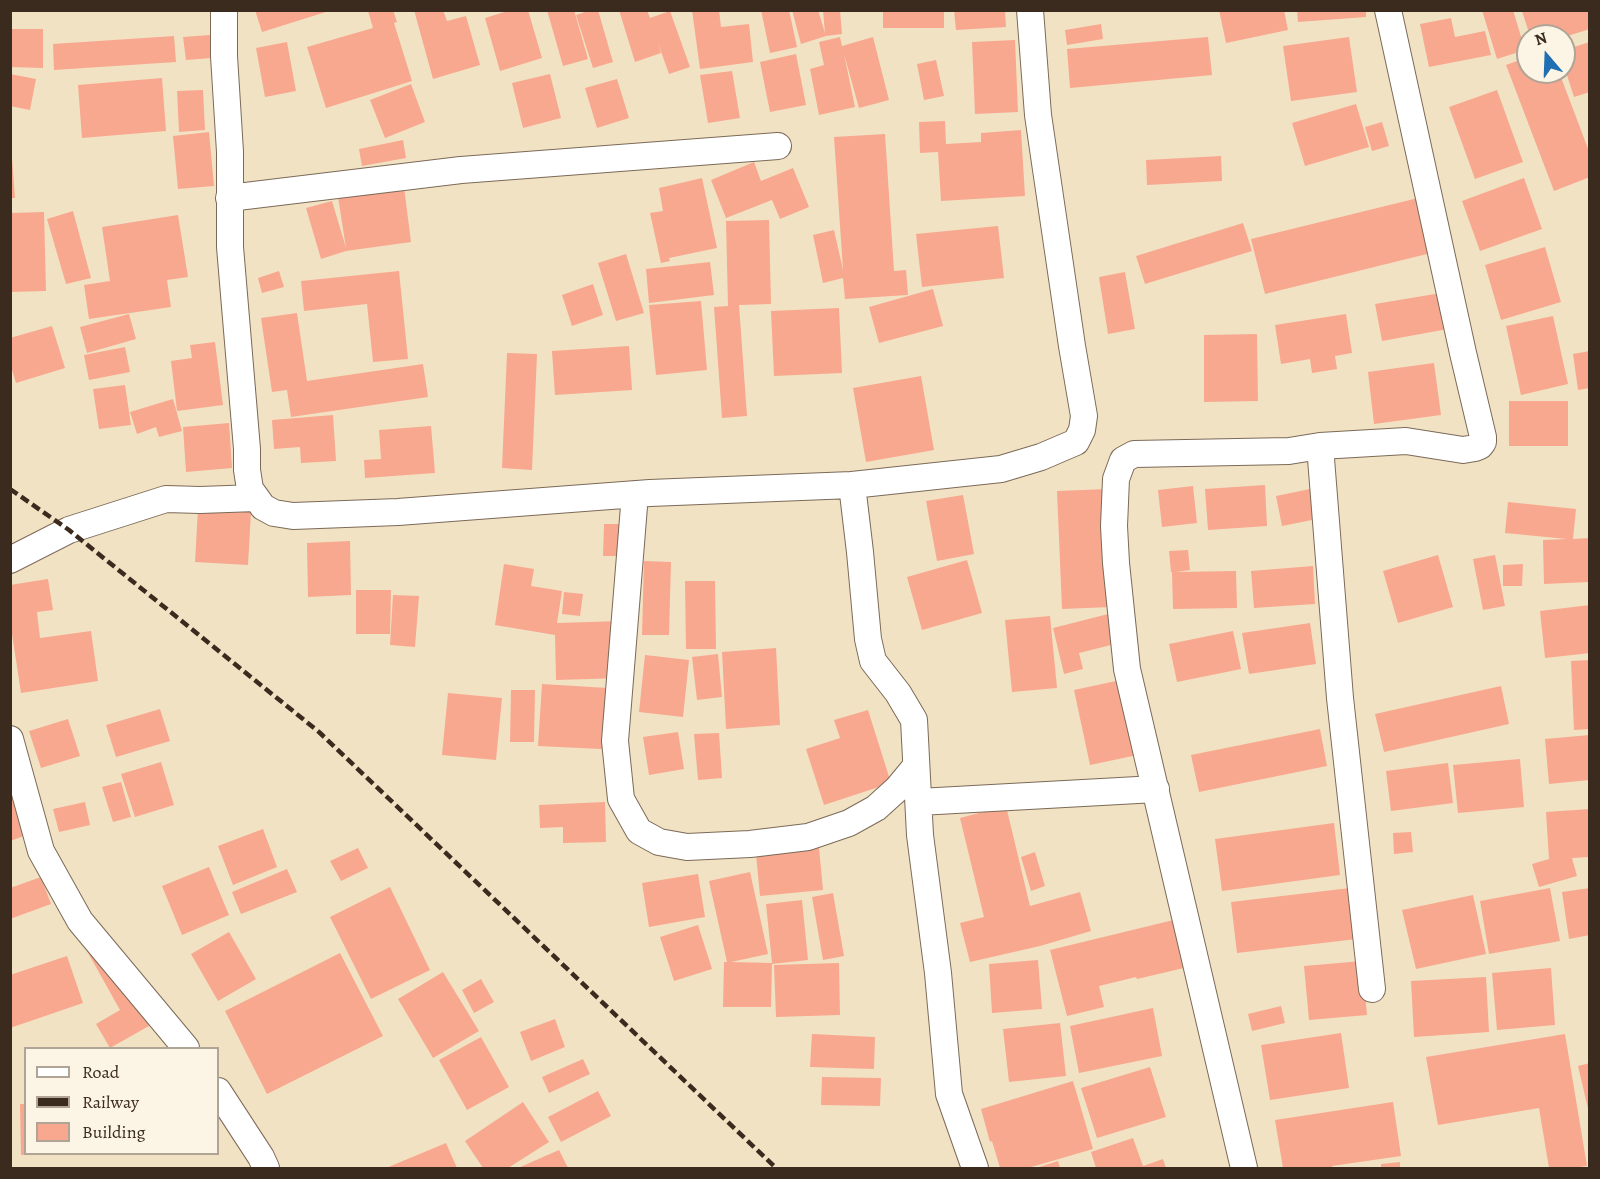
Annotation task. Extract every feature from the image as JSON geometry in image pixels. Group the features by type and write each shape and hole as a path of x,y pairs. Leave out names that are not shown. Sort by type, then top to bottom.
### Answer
{"street":[{"path":"224,10 224,56 230,152 230,247 247,470 250,489 263,507 274,513 292,516 398,512 635,494 852,484 1001,469 1041,457 1076,442 1082,430 1084,416 1038,114 1030,10"},
{"path":"1244,1168 1127,669 1116,563 1114,526 1116,479 1123,460 1134,454 1289,451 1320,446 1406,441 1462,450 1475,448 1483,442 1388,10"},
{"path":"229,198 461,170 778,146"},
{"path":"1320,446 1340,698 1372,989"},
{"path":"852,484 867,639 873,661 898,693 914,720 916,766 911,795 920,835 938,973 949,1094 975,1168"},
{"path":"635,494 615,741 621,799 639,831 659,842 687,847 750,844 808,837 849,823 876,808 911,795 1156,789"},
{"path":"10,560 69,530 166,499 256,498"},
{"path":"10,739 40,850 74,911 185,1047"},
{"path":"219,1093 266,1168"}],"building":[{"path":"255,10 328,10 329,11 262,32"},
{"path":"393,10 397,22 394,23 412,81 326,108 307,47 373,28 368,11"},
{"path":"414,10 443,10 447,21 466,16 480,65 433,79"},
{"path":"511,10 528,10 542,58 500,71 485,18"},
{"path":"547,10 574,10 588,59 563,66"},
{"path":"598,10 613,62 593,68 576,15"},
{"path":"619,10 647,10 650,18 670,11 690,67 669,74 658,43 661,53 635,62"},
{"path":"692,10 719,10 721,27 749,24 753,62 700,69"},
{"path":"761,10 789,10 797,47 770,53"},
{"path":"792,10 818,10 825,33 823,10 840,10 842,34 826,36 801,44"},
{"path":"883,10 944,10 944,28 883,28"},
{"path":"954,10 1005,10 1006,27 956,30"},
{"path":"1219,10 1284,10 1288,30 1226,43"},
{"path":"1297,10 1366,10 1366,17 1298,22"},
{"path":"1482,10 1513,10 1517,24 1516,53 1497,59"},
{"path":"1590,10 1590,29 1576,33 1576,24 1526,24 1522,11"},
{"path":"1451,18 1455,37 1485,31 1491,55 1429,67 1420,24"},
{"path":"1101,24 1103,39 1067,45 1065,30"},
{"path":"10,29 43,29 43,68 10,67"},
{"path":"210,35 212,58 186,60 183,37"},
{"path":"174,36 176,62 54,70 53,44"},
{"path":"840,37 842,46 873,37 889,100 859,108 844,54 855,107 819,115 810,69 824,65 819,42"},
{"path":"1208,37 1212,75 1070,88 1067,49"},
{"path":"1349,37 1357,92 1291,101 1283,46"},
{"path":"1015,40 1018,112 975,114 972,42"},
{"path":"287,42 296,91 265,97 256,48"},
{"path":"1590,42 1590,92 1574,97 1570,84 1576,84 1576,46"},
{"path":"796,54 806,105 770,112 760,62"},
{"path":"936,60 944,96 924,100 917,64"},
{"path":"1516,61 1516,84 1564,84 1590,154 1590,177 1554,191 1506,65"},
{"path":"732,71 740,118 708,123 700,75"},
{"path":"10,74 36,79 30,110 10,106"},
{"path":"550,74 561,118 523,128 512,83"},
{"path":"162,78 166,131 82,138 78,85"},
{"path":"617,79 629,118 597,128 585,88"},
{"path":"411,84 425,122 385,138 370,100"},
{"path":"203,90 205,130 179,132 177,91"},
{"path":"1497,90 1523,162 1475,179 1449,107"},
{"path":"1356,104 1369,147 1305,166 1292,123"},
{"path":"945,121 946,144 981,142 981,133 1021,130 1025,196 941,201 938,152 920,153 919,122"},
{"path":"1382,122 1389,146 1372,151 1365,127"},
{"path":"209,132 214,186 178,189 173,136"},
{"path":"885,134 894,271 906,270 908,295 845,299 843,278 823,283 813,235 834,230 843,270 834,137"},
{"path":"403,140 406,158 362,166 359,149"},
{"path":"1221,156 1222,181 1147,185 1146,160"},
{"path":"10,158 12,158 15,198 10,198"},
{"path":"754,162 761,181 793,168 809,207 780,219 772,200 726,218 711,180"},
{"path":"702,178 717,248 669,258 670,261 661,263 650,213 663,211 659,188"},
{"path":"1524,178 1542,229 1480,251 1462,201"},
{"path":"404,187 411,242 346,251 321,259 306,208 332,201 346,248 338,197"},
{"path":"1418,198 1431,253 1265,294 1251,239"},
{"path":"73,211 91,278 66,284 47,219"},
{"path":"44,212 46,291 10,292 10,213"},
{"path":"178,215 188,277 167,280 171,307 89,319 84,285 110,281 102,227"},
{"path":"769,220 771,304 739,305 747,416 722,418 714,307 728,306 726,221"},
{"path":"1243,223 1252,251 1145,284 1136,256"},
{"path":"998,226 1004,278 922,287 916,234"},
{"path":"1545,247 1561,302 1501,320 1485,265"},
{"path":"626,254 644,313 616,321 598,263"},
{"path":"710,262 714,295 649,303 646,269"},
{"path":"279,271 284,287 262,293 258,278"},
{"path":"399,271 408,359 373,362 367,304 304,311 301,281"},
{"path":"1125,272 1135,329 1108,334 1099,277"},
{"path":"593,284 603,315 572,326 562,295"},
{"path":"933,289 943,326 879,343 869,307"},
{"path":"1441,293 1448,329 1382,341 1375,304"},
{"path":"701,301 707,370 656,375 649,305"},
{"path":"839,308 842,373 774,376 771,311"},
{"path":"297,313 307,381 423,364 428,397 291,417 287,390 272,392 261,318"},
{"path":"129,314 136,339 87,353 80,327"},
{"path":"1346,314 1352,353 1335,356 1337,369 1312,373 1310,359 1281,364 1275,325"},
{"path":"1553,316 1568,384 1521,395 1506,326"},
{"path":"52,326 65,368 16,383 10,363 10,338"},
{"path":"1257,334 1258,401 1204,402 1204,335"},
{"path":"215,342 223,405 177,411 171,361 192,358 190,345"},
{"path":"629,346 632,390 555,395 552,351"},
{"path":"125,347 130,372 89,380 84,355"},
{"path":"1590,351 1590,388 1578,390 1573,354"},
{"path":"507,353 537,354 532,470 502,468"},
{"path":"1434,363 1441,415 1374,424 1368,372"},
{"path":"921,376 934,450 866,462 853,388"},
{"path":"125,385 131,425 99,429 93,389"},
{"path":"173,399 182,431 159,437 156,427 137,434 130,412"},
{"path":"1509,401 1568,401 1568,446 1509,446"},
{"path":"333,415 336,461 301,463 300,447 274,449 272,420"},
{"path":"229,423 232,468 186,472 183,427"},
{"path":"431,426 435,473 365,478 364,460 381,459 379,430"},
{"path":"1265,485 1267,526 1208,530 1205,489"},
{"path":"1193,486 1197,523 1162,527 1158,490"},
{"path":"1108,489 1112,607 1062,609 1057,491"},
{"path":"1310,489 1317,519 1282,526 1276,496"},
{"path":"963,495 974,554 937,561 926,501"},
{"path":"1508,502 1576,509 1573,539 1590,538 1590,582 1544,584 1543,540 1567,539 1505,533"},
{"path":"198,509 251,512 248,565 195,562"},
{"path":"604,524 638,524 637,556 603,556"},
{"path":"350,541 351,595 308,597 307,543"},
{"path":"1188,550 1190,570 1176,572 1236,571 1237,608 1173,609 1169,551"},
{"path":"1438,555 1453,607 1398,623 1383,571"},
{"path":"1495,555 1505,606 1483,610 1473,559"},
{"path":"967,560 982,613 922,630 907,577"},
{"path":"644,561 671,562 669,635 642,635"},
{"path":"504,564 534,569 531,586 562,591 557,623 621,621 623,678 556,680 555,635 495,625"},
{"path":"1523,564 1522,586 1503,586 1503,565"},
{"path":"1313,566 1315,604 1254,608 1251,571"},
{"path":"48,579 53,610 37,612 40,638 91,631 98,681 21,693 10,621 10,585"},
{"path":"685,581 715,581 716,649 686,649"},
{"path":"356,590 391,590 390,634 356,634"},
{"path":"564,592 583,594 580,616 562,614"},
{"path":"393,595 419,596 415,647 390,645"},
{"path":"1590,605 1590,653 1545,658 1540,611"},
{"path":"1120,611 1127,641 1079,653 1083,669 1064,674 1053,628"},
{"path":"1050,616 1057,688 1012,692 1005,620"},
{"path":"1310,623 1316,664 1249,674 1242,633"},
{"path":"1233,631 1241,669 1177,682 1169,644"},
{"path":"776,648 780,725 726,729 722,652"},
{"path":"718,654 722,697 697,700 692,657"},
{"path":"645,655 689,660 683,717 639,712"},
{"path":"1590,660 1590,729 1574,730 1571,661"},
{"path":"1130,678 1147,753 1090,765 1074,690"},
{"path":"542,684 624,689 621,750 538,746"},
{"path":"1501,686 1509,724 1384,752 1375,714"},
{"path":"511,690 535,690 534,742 510,742"},
{"path":"448,693 502,698 496,760 442,755"},
{"path":"160,709 170,741 116,757 106,725"},
{"path":"868,710 891,783 824,805 806,749 840,738 834,720"},
{"path":"68,719 80,756 41,768 29,731"},
{"path":"1320,729 1327,766 1199,792 1191,755"},
{"path":"678,732 684,769 649,775 643,737"},
{"path":"719,733 722,778 698,780 694,734"},
{"path":"1590,735 1590,780 1549,784 1545,739"},
{"path":"1520,759 1524,807 1458,813 1453,765"},
{"path":"161,762 174,805 135,817 121,774"},
{"path":"1448,763 1453,803 1391,811 1386,771"},
{"path":"121,782 131,817 113,822 102,787"},
{"path":"16,790 32,833 10,841 10,792"},
{"path":"85,802 90,825 59,832 53,809"},
{"path":"605,802 606,842 563,843 563,827 540,828 539,805"},
{"path":"1006,806 1030,906 1080,892 1091,931 1040,946 970,962 960,923 984,917 960,818"},
{"path":"1590,809 1590,857 1572,858 1577,876 1539,887 1532,864 1549,859 1546,812"},
{"path":"1334,823 1340,875 1222,891 1215,839"},
{"path":"263,829 277,867 233,885 218,846"},
{"path":"1411,832 1413,852 1394,854 1393,833"},
{"path":"358,848 368,868 341,881 330,861"},
{"path":"819,848 823,890 760,896 756,854"},
{"path":"1035,852 1045,886 1031,891 1021,857"},
{"path":"209,867 229,915 182,935 162,886"},
{"path":"287,869 297,892 241,914 232,892"},
{"path":"750,872 768,954 731,962 772,963 766,904 802,900 808,960 772,964 771,1007 723,1007 724,962 727,962 709,881"},
{"path":"698,874 705,917 649,927 642,883"},
{"path":"41,877 51,904 10,919 10,888"},
{"path":"390,887 430,970 371,999 330,917"},
{"path":"1350,888 1357,939 1237,953 1231,902"},
{"path":"1550,888 1560,941 1489,954 1480,901"},
{"path":"1590,888 1590,935 1569,939 1562,892"},
{"path":"833,893 844,956 823,960 812,897"},
{"path":"1473,895 1486,954 1416,969 1402,910"},
{"path":"1190,916 1201,964 1099,986 1104,1007 1067,1016 1050,950"},
{"path":"698,925 712,969 674,981 660,937"},
{"path":"229,932 256,979 218,1001 191,954"},
{"path":"108,940 156,1022 112,1047 109,1047 96,1024 120,1010 87,951"},
{"path":"340,953 383,1036 267,1094 225,1011"},
{"path":"67,956 83,1003 10,1028 10,975"},
{"path":"1038,960 1042,1009 992,1013 989,964"},
{"path":"1362,961 1367,1015 1309,1020 1304,966"},
{"path":"839,963 840,1015 776,1017 774,965"},
{"path":"1551,968 1555,1025 1497,1030 1492,973"},
{"path":"443,972 479,1031 433,1058 398,999"},
{"path":"1486,977 1489,1032 1414,1037 1411,981"},
{"path":"481,979 494,1002 474,1013 462,990"},
{"path":"1281,1006 1285,1023 1252,1031 1248,1014"},
{"path":"1153,1008 1162,1056 1079,1073 1070,1026"},
{"path":"555,1019 565,1047 531,1061 520,1032"},
{"path":"1060,1023 1066,1076 1009,1082 1003,1029"},
{"path":"1341,1033 1349,1088 1270,1100 1261,1045"},
{"path":"812,1034 875,1037 874,1069 810,1067"},
{"path":"1565,1034 1587,1166 1549,1168 1539,1108 1438,1125 1426,1057"},
{"path":"481,1037 509,1087 467,1110 439,1060"},
{"path":"583,1059 590,1074 549,1093 542,1077"},
{"path":"1590,1063 1590,1113 1589,1113 1578,1066"},
{"path":"1150,1067 1166,1117 1097,1138 1081,1088"},
{"path":"822,1077 881,1078 880,1106 821,1105"},
{"path":"1073,1081 1093,1149 1028,1168 1000,1168 981,1109"},
{"path":"598,1091 611,1116 561,1142 548,1117"},
{"path":"523,1102 549,1142 508,1168 483,1168 465,1141"},
{"path":"1393,1102 1401,1156 1332,1166 1333,1168 1283,1168 1275,1120"},
{"path":"20,1104 24,1104 24,1155 21,1155"},
{"path":"1133,1138 1143,1166 1163,1159 1166,1168 1096,1168 1091,1152"},
{"path":"446,1143 457,1168 386,1168"},
{"path":"559,1150 568,1168 518,1168"},
{"path":"1058,1161 1060,1168 1036,1168"},
{"path":"1400,1162 1400,1168 1381,1168 1381,1164"}],"railway":[{"path":"10,489 69,530 319,732 776,1168"}]}
